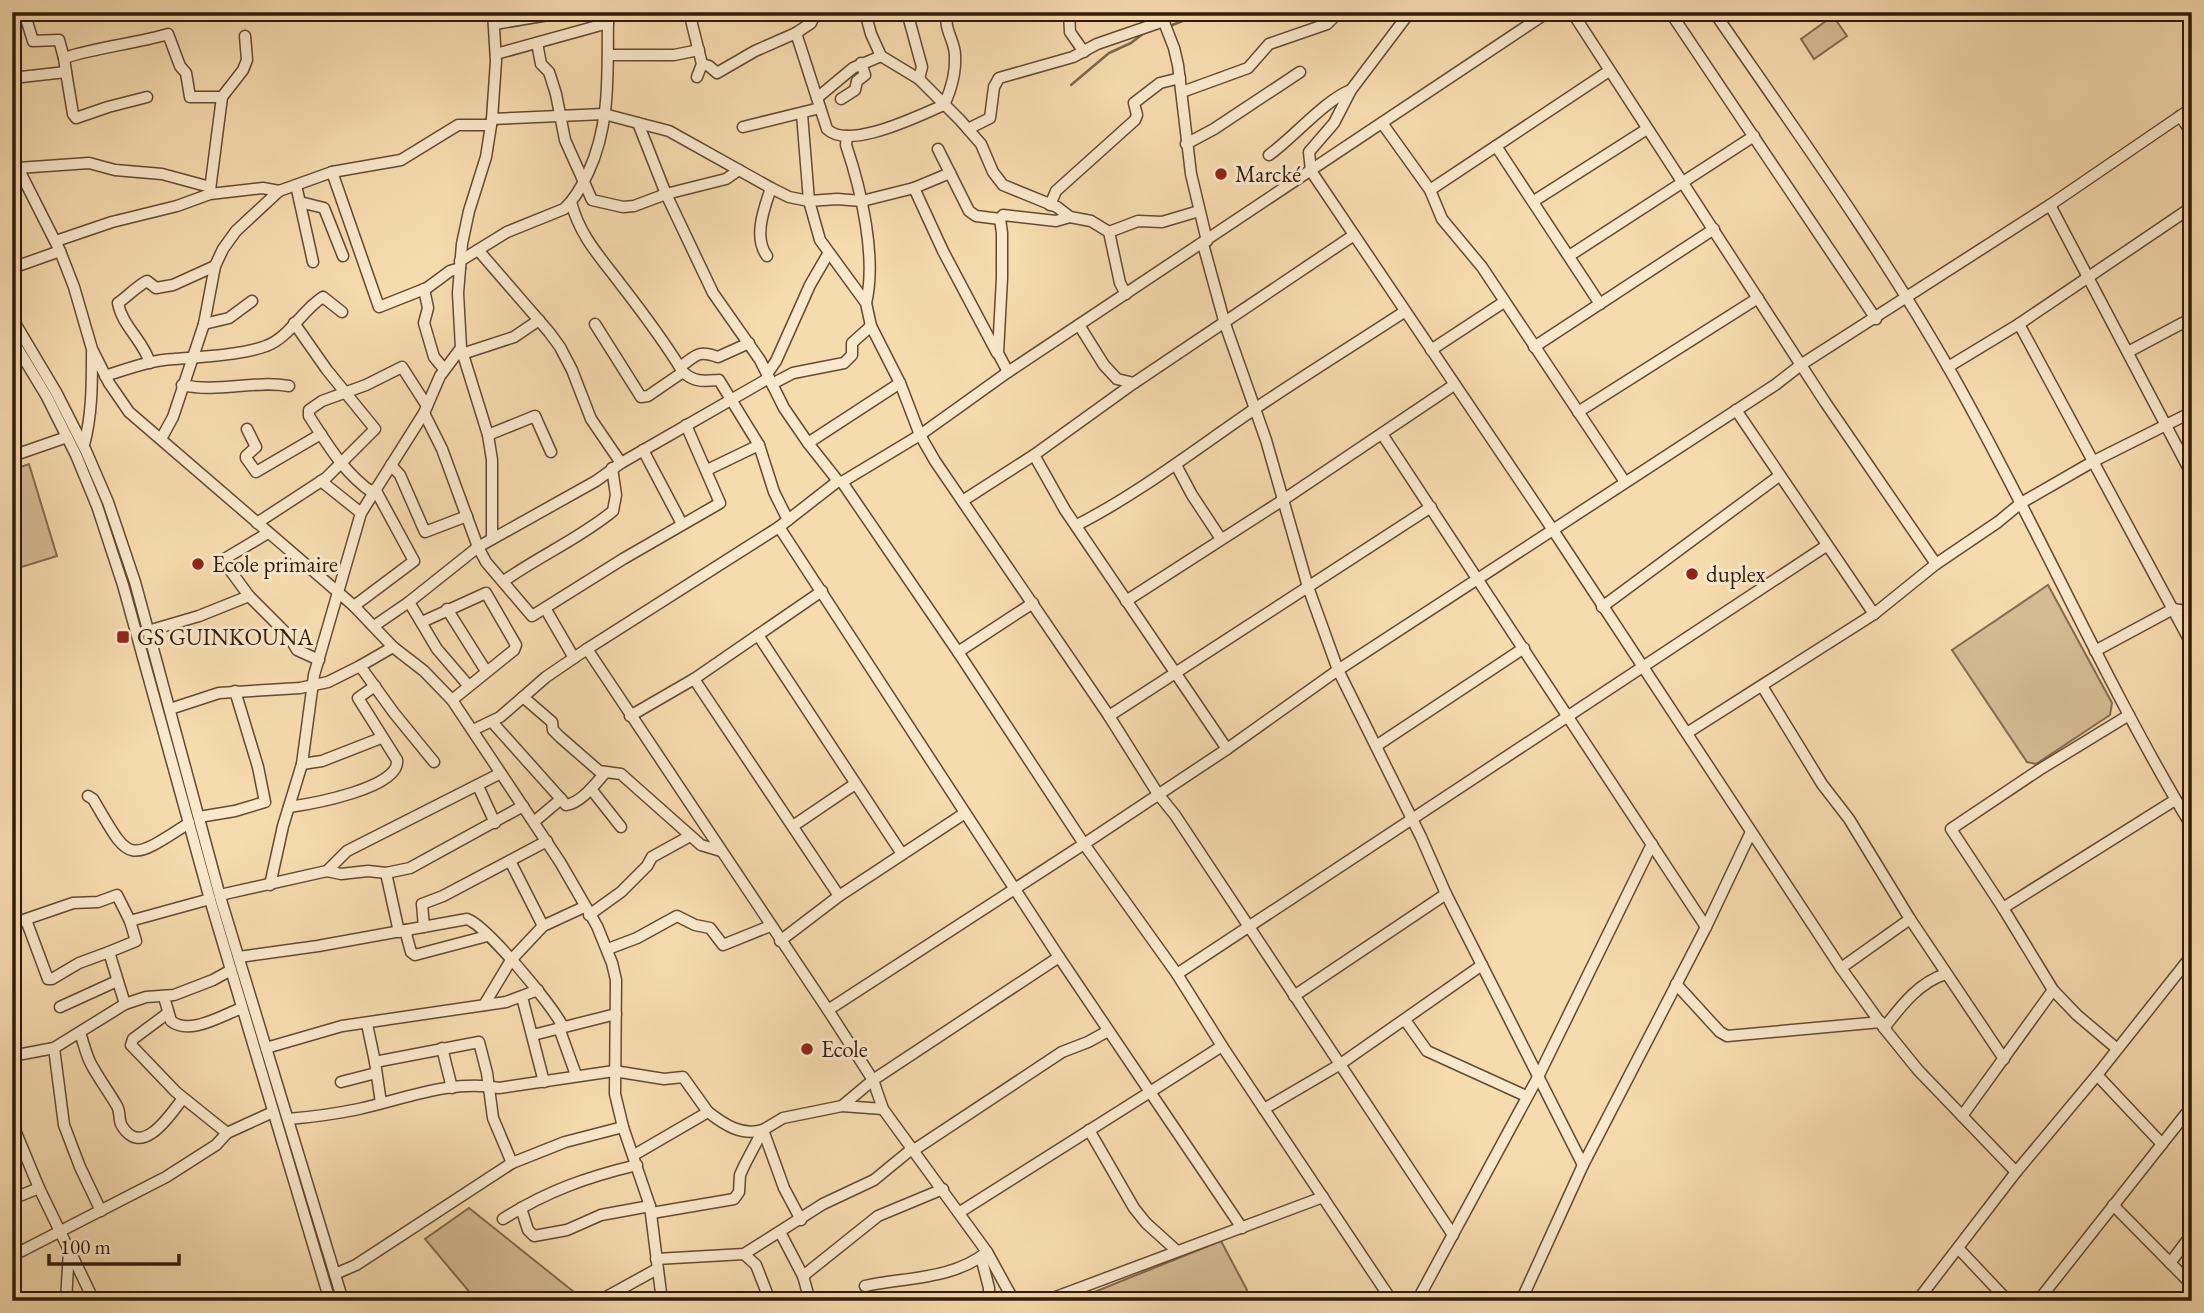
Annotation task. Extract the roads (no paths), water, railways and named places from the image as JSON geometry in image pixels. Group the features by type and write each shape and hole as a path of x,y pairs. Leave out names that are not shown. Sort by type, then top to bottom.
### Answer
{"street":[{"path":"24,12 33,41 59,40 76,118 147,97"},
{"path":"492,539 492,460 488,435 461,351 458,318 460,265 469,211 486,157 491,122 496,54 493,12"},
{"path":"495,24 566,12"},
{"path":"689,12 702,64 697,77"},
{"path":"702,64 717,73 755,51 796,33 811,23 816,12"},
{"path":"864,12 881,56 919,79 968,129 981,145 993,172 1003,185 1050,205 1070,217 1091,221 1109,232 1120,283 1126,294"},
{"path":"907,12 922,66 919,79"},
{"path":"796,33 829,132 855,137 944,105 950,93 955,56 946,22 948,12"},
{"path":"1069,12 1070,32 1084,52"},
{"path":"1182,92 1248,68 1269,44 1327,24 1339,12"},
{"path":"1410,12 1351,90 1334,123 1309,152 1311,171 1553,530 1841,968 1917,1070 2016,1172"},
{"path":"473,730 492,722 587,649 783,523 840,481 920,435 1008,372 1548,12"},
{"path":"1572,12 1758,299 1936,564"},
{"path":"1670,12 1876,319"},
{"path":"1714,12 1802,140 1948,367 2021,503 2095,651 2191,826"},
{"path":"968,129 990,118 994,88 999,78 1084,52 1162,17 1174,48 1182,92 1186,144 1205,243 1225,324 1255,409 1308,587 1338,670 1446,894 1583,1165"},
{"path":"332,172 377,306 380,307 424,289 507,232 564,209 583,183 602,135 609,55 608,18 496,54"},
{"path":"64,58 168,34 187,77 190,97 222,97"},
{"path":"210,190 222,97 243,70 247,60 245,36"},
{"path":"537,43 541,64 549,72 562,116 565,140 592,200 623,207 634,206 666,194 726,179 739,170"},
{"path":"609,55 674,55 699,50"},
{"path":"743,127 802,114 818,103 860,64 881,56"},
{"path":"841,99 855,90 857,81 865,75 860,64"},
{"path":"1430,190 1609,71"},
{"path":"12,78 66,72"},
{"path":"1186,144 1300,72"},
{"path":"1050,205 1056,191 1068,179 1135,120 1137,115 1134,103 1160,83 1180,78"},
{"path":"1269,156 1302,129 1333,98 1351,90"},
{"path":"828,1010 1016,889 1227,749 1338,670 1802,364 2050,205 2192,108"},
{"path":"161,439 173,417 204,324 215,266 236,231 279,191 332,172 401,160 462,124 604,114 669,131 789,197 809,201 862,201 914,188 950,173"},
{"path":"802,114 809,201 820,240 866,303 871,326 900,383 920,435 935,461 1109,716 1158,794 1175,815 1453,1235"},
{"path":"2180,116 2192,132"},
{"path":"638,123 666,194 713,293 749,343 784,408 808,443 840,481 958,652 1084,844 1177,975 1392,1301"},
{"path":"1382,123 1430,190 1442,219 1482,267 1625,482"},
{"path":"1534,201 1647,128"},
{"path":"847,136 846,145 862,201 871,275 866,303"},
{"path":"1569,256 1754,136"},
{"path":"1496,146 1600,304"},
{"path":"937,149 972,215 1000,219"},
{"path":"12,156 58,246 74,287 92,349 105,376 129,412 354,606 393,647 424,671 452,700 499,774 535,821 587,911 608,949 616,980 615,1094 622,1127 636,1160 651,1210 662,1301"},
{"path":"18,168 89,163 115,170 162,174 210,190 263,188 279,191"},
{"path":"296,184 313,262"},
{"path":"767,256 762,250 759,238 771,188"},
{"path":"914,188 943,251 1008,372"},
{"path":"12,268 112,222 177,206 210,190"},
{"path":"300,202 324,208 343,256"},
{"path":"571,202 576,220 594,252 681,369 689,378 702,382 719,380 732,399 759,445 783,523 822,591 1059,957 1242,1228"},
{"path":"2050,205 2192,475"},
{"path":"1948,367 2019,324 2192,207"},
{"path":"1109,232 1138,221 1163,222 1199,211"},
{"path":"998,354 1002,268 1000,219 1003,215 1056,221 1070,217"},
{"path":"1534,347 1714,229"},
{"path":"964,500 1034,455 1134,383 1354,235"},
{"path":"478,250 539,320 567,360 591,419 616,466 613,512 593,528 523,567 504,581"},
{"path":"769,379 810,285 828,254"},
{"path":"150,363 144,346 121,316 118,303 144,282 149,282 153,288 173,285 215,266"},
{"path":"424,289 428,308 424,323 434,357 444,369"},
{"path":"105,376 150,363 266,346 278,341 309,306 323,297 342,312"},
{"path":"1578,412 1758,299"},
{"path":"204,324 229,318 252,301"},
{"path":"1431,350 1504,302"},
{"path":"1077,525 1176,465 1255,409 1404,312"},
{"path":"2128,352 2192,318"},
{"path":"270,885 283,826 302,764 312,686 361,513 425,410 444,369 461,351 514,337 539,320"},
{"path":"257,523 321,481 341,465 375,429 345,394 294,323"},
{"path":"595,324 641,397 648,397 700,352 718,357 749,343"},
{"path":"2019,324 2192,645"},
{"path":"14,325 84,445 108,502 135,582 199,817 231,970 330,1301"},
{"path":"1079,325 1116,379 1134,383"},
{"path":"374,626 478,547 596,481 616,466 732,399 769,379 844,363 852,355 852,344 871,326"},
{"path":"12,339 47,397 97,506 123,585 189,824 239,957 343,1301"},
{"path":"84,445 92,397 92,349"},
{"path":"354,606 414,561 374,491 360,484 341,465 309,416 309,410 322,401 345,394 402,367 442,449 478,547 486,562 529,615 535,615 720,503 686,425"},
{"path":"808,443 900,383"},
{"path":"182,385 210,389 277,384 289,386"},
{"path":"1126,601 1454,385"},
{"path":"1736,410 1874,614"},
{"path":"1687,733 1874,614 1936,564 2021,503 2094,461 2192,412"},
{"path":"488,435 535,416 551,452"},
{"path":"247,429 256,447 246,458 256,472 321,435"},
{"path":"1382,434 1706,926"},
{"path":"12,456 67,437"},
{"path":"707,470 759,445"},
{"path":"643,450 682,524"},
{"path":"1034,455 1065,510 1227,749"},
{"path":"391,465 400,475 425,532 467,516"},
{"path":"1176,465 1221,539"},
{"path":"1602,607 1779,475"},
{"path":"321,481 361,513"},
{"path":"1109,716 1432,507"},
{"path":"268,533 226,558 227,566 249,596 288,635 299,653 319,660"},
{"path":"1177,975 1826,546"},
{"path":"631,716 694,679 822,591"},
{"path":"422,622 483,593 488,594 516,648 452,700"},
{"path":"148,631 199,616 249,596"},
{"path":"409,602 437,649 468,685"},
{"path":"958,652 1033,603"},
{"path":"545,608 574,658"},
{"path":"447,609 486,671"},
{"path":"2095,651 2173,609 2192,612"},
{"path":"758,635 902,854"},
{"path":"170,709 219,693 280,690 328,682 393,647"},
{"path":"1376,746 1524,648"},
{"path":"587,649 828,1010 873,1080 883,1108 960,1212 1014,1301"},
{"path":"360,666 434,762"},
{"path":"694,679 839,896"},
{"path":"289,807 321,802 363,789 393,774 397,760 358,698 375,686"},
{"path":"1762,686 1830,795 1849,819 1910,919 2004,1059"},
{"path":"199,817 235,811 265,802 236,691"},
{"path":"523,697 552,722 554,731 560,737 600,771 621,774 701,845 721,852"},
{"path":"2116,1048 2077,1015 2053,990 1951,829 2039,770 2129,715"},
{"path":"492,722 569,806 606,773"},
{"path":"302,764 322,761 381,738"},
{"path":"327,871 347,851 499,774"},
{"path":"793,826 855,783"},
{"path":"478,786 495,823"},
{"path":"591,789 621,827"},
{"path":"88,796 93,799 116,839 133,852 154,846 189,824"},
{"path":"535,821 561,799"},
{"path":"2003,908 2175,800"},
{"path":"130,921 215,897 327,871 341,874 386,873 418,865 523,806"},
{"path":"780,941 839,896 965,813"},
{"path":"1521,1301 1583,1165 1706,926 1751,832"},
{"path":"484,1005 510,960 543,926 587,911 621,892 647,866 652,857 690,836"},
{"path":"424,927 422,904 547,841"},
{"path":"1417,1301 1538,1077 1652,844"},
{"path":"510,861 543,926"},
{"path":"386,873 411,953 415,955 487,936"},
{"path":"1294,996 1446,894"},
{"path":"12,924 26,919 73,903 98,902 118,895 136,941 72,967 50,980 26,919"},
{"path":"608,949 637,938 677,916 695,925 710,928 723,945 770,926"},
{"path":"239,957 467,919 474,921 538,990 561,1027 576,1075"},
{"path":"1841,968 1910,919"},
{"path":"108,953 125,1004"},
{"path":"1917,1301 2016,1172 2192,955"},
{"path":"842,1106 873,1080 1059,957"},
{"path":"1264,1109 1339,1065 1482,965"},
{"path":"12,1056 54,1048 125,1004 146,997 164,997 199,986 231,970"},
{"path":"1676,984 1720,1032 1727,1036 1882,1025 1924,985 1933,978 1947,974"},
{"path":"60,1007 117,981"},
{"path":"266,1048 342,1026 506,1002 538,990"},
{"path":"1962,1116 2053,990"},
{"path":"522,996 544,1082"},
{"path":"164,997 174,1024 190,1027 242,1008"},
{"path":"168,1013 133,1039 131,1045 183,1098 228,1133"},
{"path":"533,1035 616,1014"},
{"path":"1405,1020 1427,1051 1526,1096"},
{"path":"367,1024 380,1103"},
{"path":"599,1301 614,1297 657,1264 744,1254 823,1204 874,1180 914,1149 1062,1052 1108,1031"},
{"path":"80,1033 88,1058 118,1108 122,1126 129,1134 140,1138 152,1134 183,1098"},
{"path":"341,1082 375,1068 442,1048 479,1041 489,1085 491,1111 512,1163"},
{"path":"960,1212 1222,1046"},
{"path":"54,1048 64,1125 80,1167 102,1211"},
{"path":"442,1048 452,1087"},
{"path":"288,1119 335,1114 452,1087 489,1085 499,1088 614,1071 664,1079 683,1077 708,1112 726,1125 748,1134 762,1130 783,1118 842,1106 883,1108"},
{"path":"2097,1075 2161,1144"},
{"path":"2038,1301 2192,1106"},
{"path":"12,1256 166,1177 216,1145 228,1133 274,1112"},
{"path":"503,1219 578,1180 636,1160 708,1112"},
{"path":"12,1123 39,1188 94,1301"},
{"path":"335,1274 356,1265 512,1163 565,1142 622,1127"},
{"path":"762,1130 784,1188 800,1220"},
{"path":"522,1208 528,1230 534,1236 567,1230 601,1215 734,1199 739,1192 740,1175 762,1130"},
{"path":"1089,1130 1134,1208 1146,1223 1177,1251"},
{"path":"12,1199 39,1188"},
{"path":"803,1276 878,1216 943,1189"},
{"path":"1045,1301 1323,1197"},
{"path":"2113,1205 2192,1285"},
{"path":"780,1232 803,1276 810,1301"},
{"path":"2170,1263 2192,1234"},
{"path":"1958,1248 2008,1301"},
{"path":"37,1301 66,1300 69,1250"},
{"path":"744,1254 757,1265 770,1301"},
{"path":"865,1286 924,1278 958,1267 984,1254"},
{"path":"984,1254 989,1301"}],"waterway":[{"path":"1150,12 1155,22"},
{"path":"1170,26 1190,18 1195,12"},
{"path":"1071,85 1109,53 1131,43 1144,33"}],"place":[{"name":"Marcké","path":"1221,174"},
{"name":"Ecole primaire","path":"198,564"},
{"name":"duplex","path":"1692,574"},
{"name":"GS GUINKOUNA","path":"123,637"},
{"name":"Ecole","path":"807,1049"}]}
